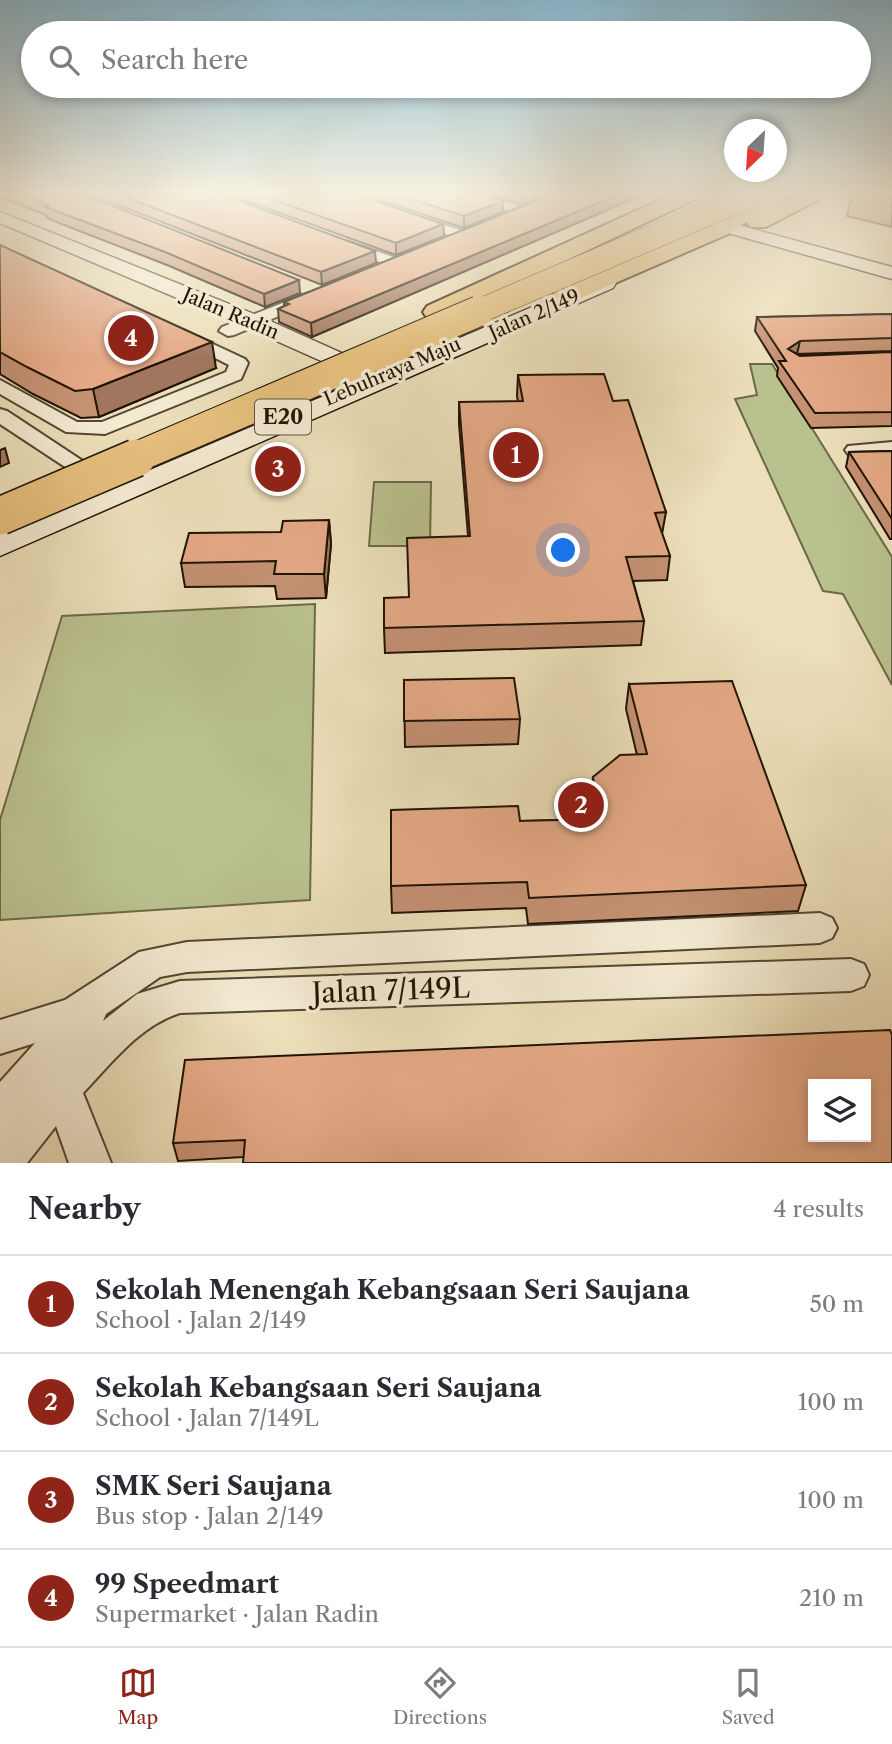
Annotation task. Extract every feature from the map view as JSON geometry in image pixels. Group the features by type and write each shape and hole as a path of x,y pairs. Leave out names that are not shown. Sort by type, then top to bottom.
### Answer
{"highway":[{"path":"395,347 410,327 436,312 572,249"},
{"name":"Lebuhraya Maju","path":"0,516 627,249"},
{"name":"Lebuhraya Maju","path":"0,539 674,249"}],"main road":[{"name":"Jalan 2/149","path":"0,505 624,249"},
{"name":"Jalan 2/149","path":"0,546 675,249"}],"street":[{"name":"Jalan Radin","path":"45,249 228,331 333,367"},
{"name":"Jalan Radin","path":"78,249 251,321 371,385"},
{"path":"366,249 403,260 377,271"},
{"path":"803,249 892,273"},
{"path":"228,331 321,293 296,284"},
{"path":"0,386 73,428 105,428 234,375 239,363 171,330"},
{"path":"2,418 122,494"},
{"path":"856,450 892,449"},
{"path":"0,1037 75,1014 152,963 187,957 820,928"},
{"name":"Jalan 7/149L","path":"1,1163 61,1088 126,1023 150,1006 180,997 851,975"},
{"path":"0,1112 101,996"},
{"path":"61,1088 90,1163"}],"green space":[{"path":"750,364 772,364 892,557 892,685 843,594 823,591 735,399 757,395"},
{"path":"374,482 431,482 430,546 369,546"},
{"path":"315,604 310,900 0,920 0,820 62,616"}],"building":[{"path":"0,249 9,249 212,342 93,389 75,391 0,352"},
{"path":"158,249 222,249 299,280 264,294"},
{"path":"262,249 375,251 321,272"},
{"path":"415,249 487,249 311,323 278,309 289,304 284,302"},
{"path":"892,314 892,338 800,341 788,349 800,356 892,352 892,412 815,413 779,361 786,361 757,317"},
{"path":"604,374 613,401 628,400 666,512 655,513 670,556 626,557 644,621 384,628 384,598 409,597 407,538 470,536 459,402 523,401 518,375"},
{"path":"892,451 892,519 849,452"},
{"path":"329,520 324,574 274,574 276,561 181,563 189,533 281,532 283,521"},
{"path":"514,678 520,719 404,721 404,680"},
{"path":"732,681 806,885 529,898 527,882 391,886 391,810 518,806 520,821 599,819 593,777 620,755 647,754 629,684"},
{"path":"890,1030 892,1035 892,1163 243,1163 245,1140 173,1143 185,1060"}],"place":[{"name":"99 Speedmart","path":"131,338"},
{"name":"Sekolah Menengah Kebangsaan Seri Saujana","path":"516,455"},
{"name":"SMK Seri Saujana","path":"278,469"},
{"name":"Sekolah Kebangsaan Seri Saujana","path":"581,805"}]}
